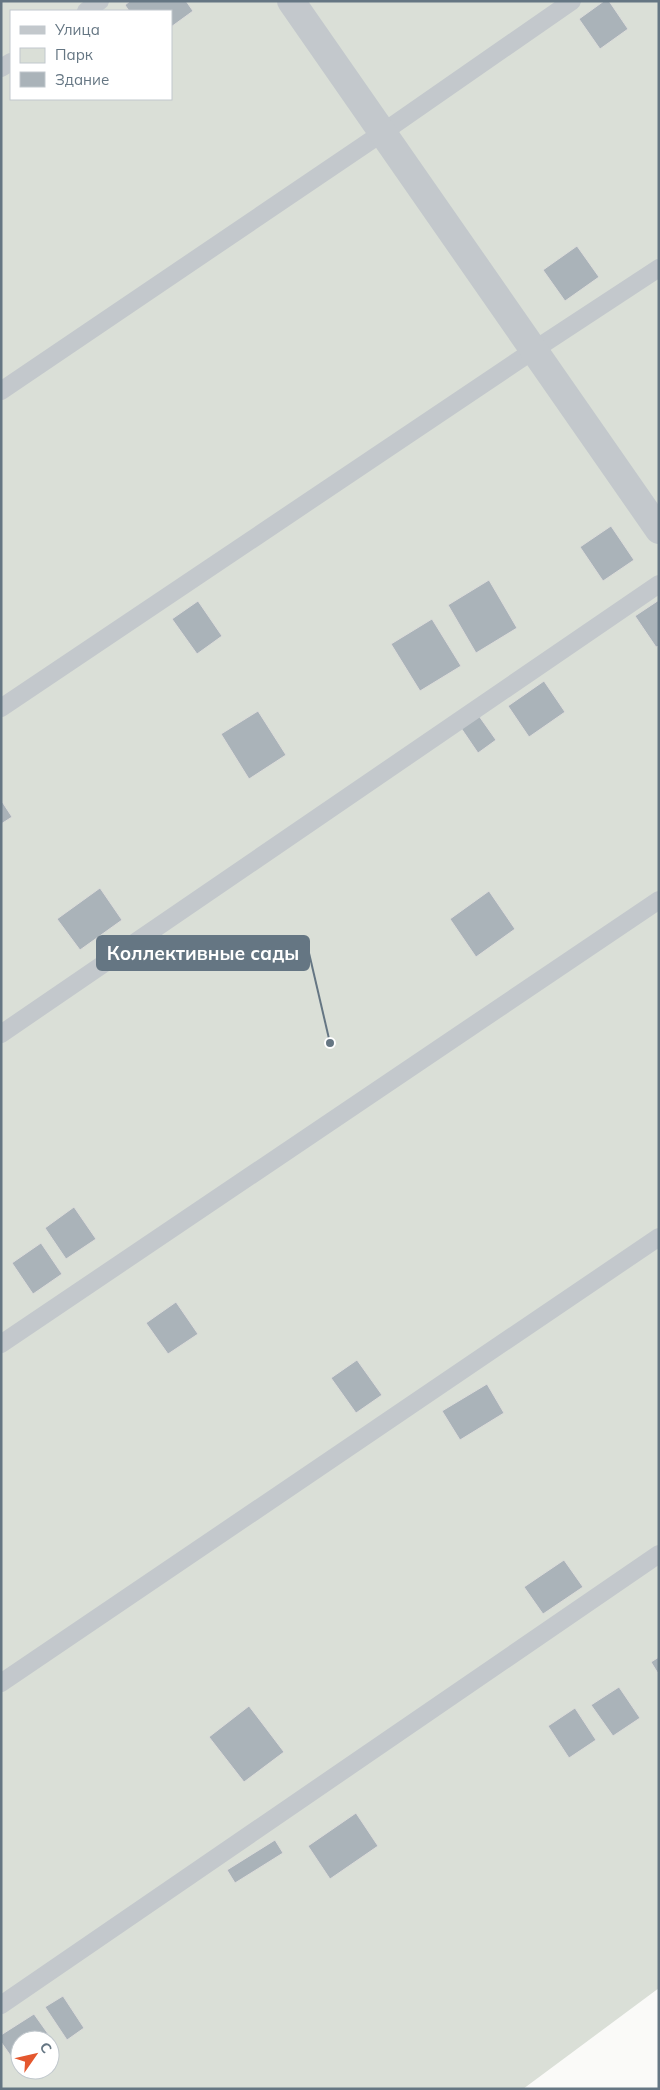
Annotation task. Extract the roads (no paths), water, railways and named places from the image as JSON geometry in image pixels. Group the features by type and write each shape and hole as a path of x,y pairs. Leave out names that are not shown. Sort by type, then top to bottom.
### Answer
{"street":[{"path":"291,1 659,530"}],"lane":[{"path":"87,10 100,1"},
{"path":"1,391 382,133 572,1"},
{"path":"1,708 659,268"},
{"path":"1,1034 659,584"},
{"path":"1,1344 659,900"},
{"path":"1,1683 659,1237"},
{"path":"1,2005 659,1554"}],"place":[{"name":"Коллективные сады","path":"330,1043"}]}
